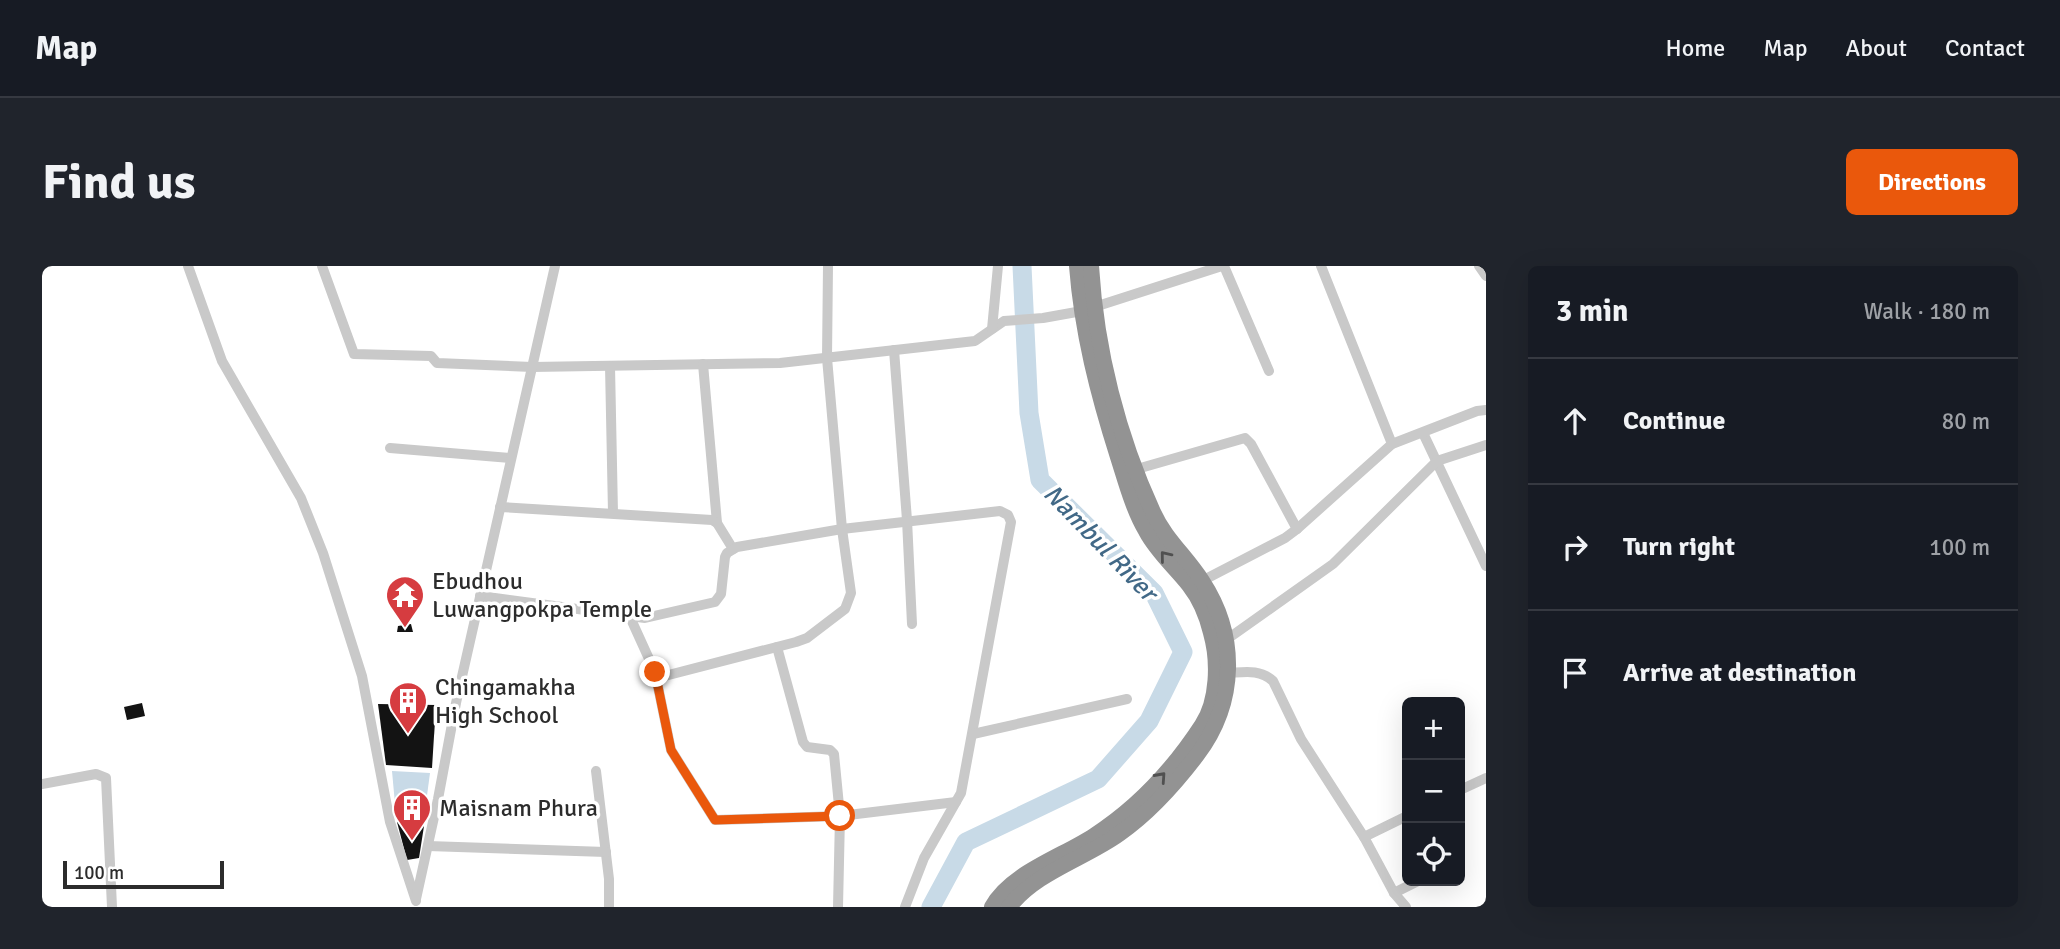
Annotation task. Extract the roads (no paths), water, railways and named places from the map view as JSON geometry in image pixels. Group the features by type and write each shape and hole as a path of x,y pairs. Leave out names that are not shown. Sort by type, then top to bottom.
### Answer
{"highway":[{"path":"992,907 1013,883 1095,836 1139,802 1204,722 1211,704 1215,678 1215,658 1208,621 1196,584 1153,513 1105,368 1077,266"},
{"path":"1009,907 1032,885 1119,834 1157,802 1199,753 1215,727 1229,673 1226,640 1219,613 1196,584 1146,532 1138,513 1100,399 1088,309 1091,266"}],"street":[{"path":"188,266 222,361 301,498 323,553 362,676 390,822 415,904"},
{"path":"322,266 351,352 354,354 430,356 437,363 532,367 780,363 975,341 1004,321 1043,318 1088,309 1223,266 1269,371"},
{"path":"415,904 480,596 555,266"},
{"path":"657,678 807,638 848,604 851,593 842,529 827,358 828,266"},
{"path":"992,329 998,266"},
{"path":"1321,266 1392,444"},
{"path":"1479,266 1486,276"},
{"path":"894,350 912,624"},
{"path":"703,364 717,523 733,549"},
{"path":"611,366 613,513"},
{"path":"1196,584 1285,538 1392,444 1477,411 1486,410"},
{"path":"1423,433 1486,566"},
{"path":"1137,469 1245,438 1251,444 1297,529"},
{"path":"1226,640 1333,564 1437,461 1486,445"},
{"path":"390,449 511,458"},
{"path":"500,507 712,520 717,523"},
{"path":"480,596 645,618 715,602 720,594 725,557 733,549 907,520 1004,512 1010,518 961,793 924,858 905,907"},
{"path":"631,617 657,678 671,750 715,820 840,816 956,803"},
{"path":"777,648 803,742 807,747 830,750 834,754 840,816 838,907"},
{"path":"1229,673 1257,672 1266,674 1273,681 1301,740 1364,837 1394,893 1406,907"},
{"path":"973,734 1127,699"},
{"path":"597,771 609,907"},
{"path":"42,784 96,774 106,778 112,907"},
{"path":"1465,788 1486,778"},
{"path":"1364,837 1402,818"},
{"path":"428,846 606,852"},
{"path":"1394,893 1408,886"}],"water":[{"path":"392,771 430,773 424,818 396,815"}],"waterway":[{"name":"Nambul River","path":"931,907 966,842 1098,779 1149,721 1183,652 1154,593 1040,480 1029,413 1022,266"}],"place":[{"name":"Ebudhou Luwangpokpa Temple","path":"405,629"},
{"name":"Chingamakha High School","path":"408,735"},
{"name":"Maisnam Phura","path":"412,842"}]}
